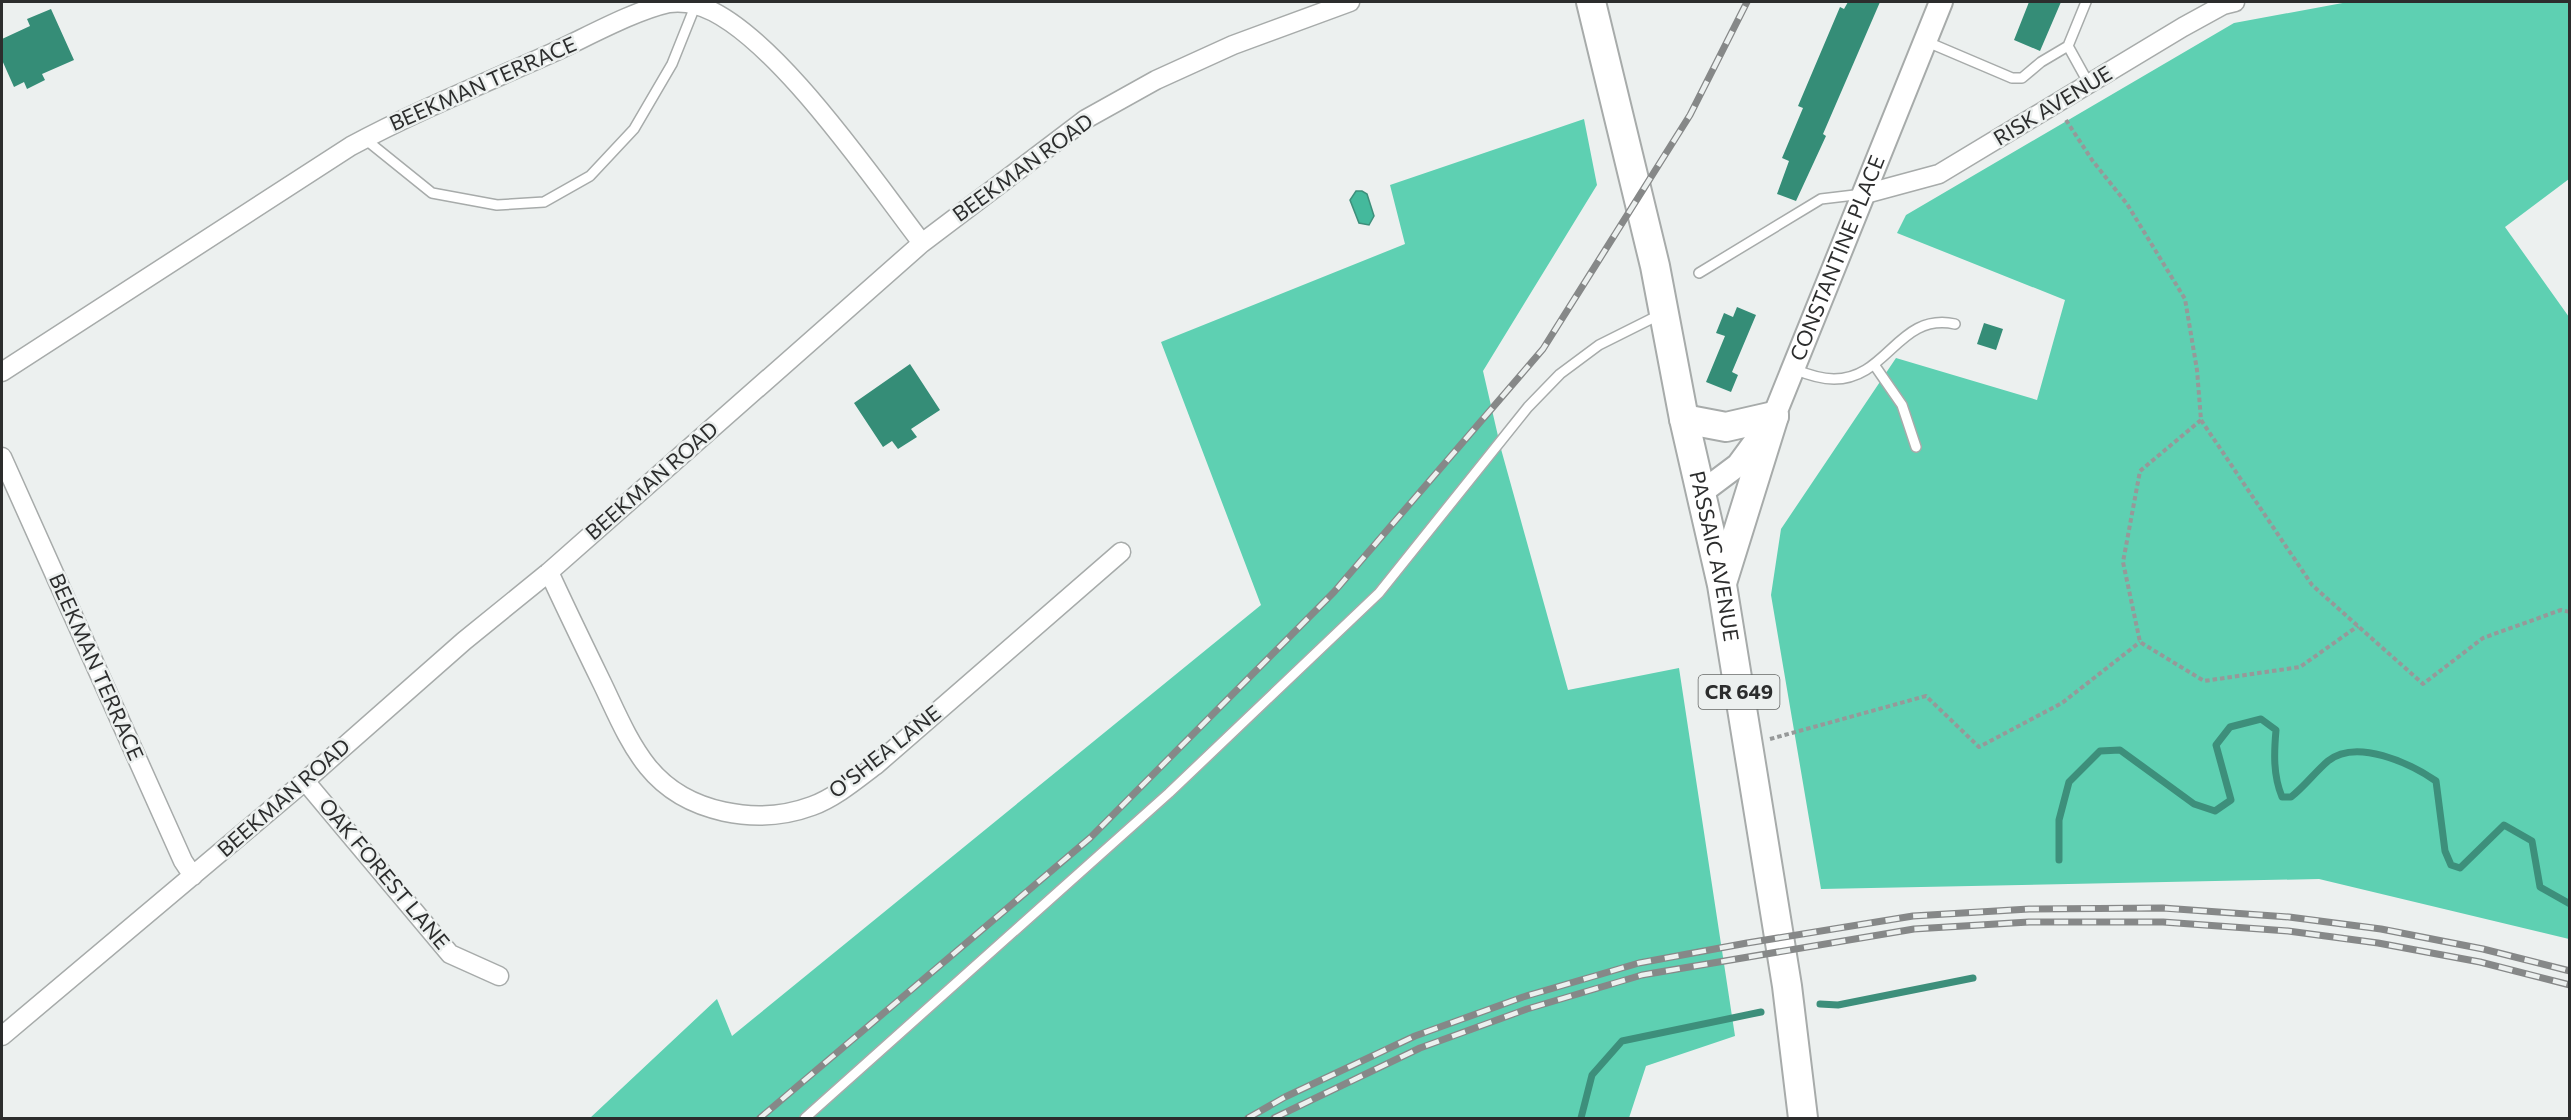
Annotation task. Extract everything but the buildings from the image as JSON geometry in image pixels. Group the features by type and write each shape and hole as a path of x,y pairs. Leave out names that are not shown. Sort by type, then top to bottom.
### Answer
{"main road":[{"name":"PASSAIC AVENUE","path":"1591,2 1651,246 1684,419 1722,585 1788,986 1803,1119"},
{"path":"1684,419 1726,427 1774,416"},
{"path":"1722,585 1774,416"}],"street":[{"name":"BEEKMAN ROAD","path":"2,1036 306,781 464,640 549,572 922,243 1086,119 1156,80 1233,45 1350,2"},
{"name":"CONSTANTINE PLACE","path":"1702,492 1738,465 1774,416 1791,369 1865,194 1941,2"},
{"name":"RISK AVENUE","path":"1865,194 1939,174 2183,27 2223,5 2235,2"},
{"name":"BEEKMAN TERRACE","path":"2,372 365,139 644,12 671,3 696,4 720,15 769,53 820,111 922,243"},
{"name":"BEEKMAN TERRACE","path":"2,457 183,861 193,876"},
{"name":"O'SHEA LANE","path":"549,572 627,736 649,769 675,790 708,808 745,815 782,814 813,806 845,788 877,764 1121,552"},
{"name":"OAK FOREST LANE","path":"306,781 450,954 499,976"}],"lane":[{"path":"1925,41 2012,78 2022,78 2041,62 2068,46 2086,2"},
{"path":"365,139 432,193 497,205 544,202 590,176 634,129 672,64 696,4"},
{"path":"2068,46 2089,84"},
{"path":"1699,273 1821,199 1865,194"},
{"path":"805,1119 1169,793 1380,593 1528,407 1560,374 1599,345 1664,312"},
{"path":"1791,369 1812,376 1834,379 1855,376 1875,366 1911,331 1926,325 1946,322 1955,324"},
{"path":"1875,366 1902,405 1916,447"}],"path":[{"path":"2056,105 2092,160 2127,204 2185,299 2197,370 2201,420 2312,585 2423,684 2483,638 2562,610 2570,612"},
{"path":"2201,420 2140,471 2123,562 2140,642 2204,681 2300,667 2358,626"},
{"path":"1748,746 1926,696 1979,747 2062,703 2140,642"}],"shaded area":[{"path":"2348,2 2569,2 2569,179 2505,227 2569,317 2569,939 2319,879 1821,889 1771,595 1781,529 1896,358 2037,400 2065,300 1897,233 1906,215 2234,23"},
{"path":"1584,119 1597,185 1483,371 1501,449 1568,690 1679,668 1735,1036 1646,1066 1629,1118 590,1118 717,999 732,1036 1261,605 1161,342 1405,244 1390,185"},
{"path":"1356,191 1367,194 1374,216 1369,225 1359,223 1350,200"}],"waterway":[{"path":"2059,860 2059,820 2069,782 2100,751 2120,750 2194,804 2215,811 2231,800 2216,745 2230,727 2261,719 2276,730 2276,772 2282,797 2291,797 2328,761 2340,755 2368,752 2398,761 2436,781 2445,851 2451,865 2460,868 2504,825 2532,841 2540,887 2570,904"},
{"path":"1820,1004 1838,1005 1973,978"},
{"path":"1581,1118 1592,1075 1622,1041 1761,1012"}],"railway":[{"path":"760,1118 1090,838 1334,592 1543,349 1690,115 1747,2"},
{"path":"1248,1118 1285,1097 1415,1036 1523,997 1639,963 1913,916 2029,909 2163,908 2289,917 2381,929 2483,949 2570,971"},
{"path":"1274,1118 1420,1048 1527,1009 1642,975 1914,929 2029,922 2163,922 2288,931 2378,943 2480,962 2570,985"}]}
